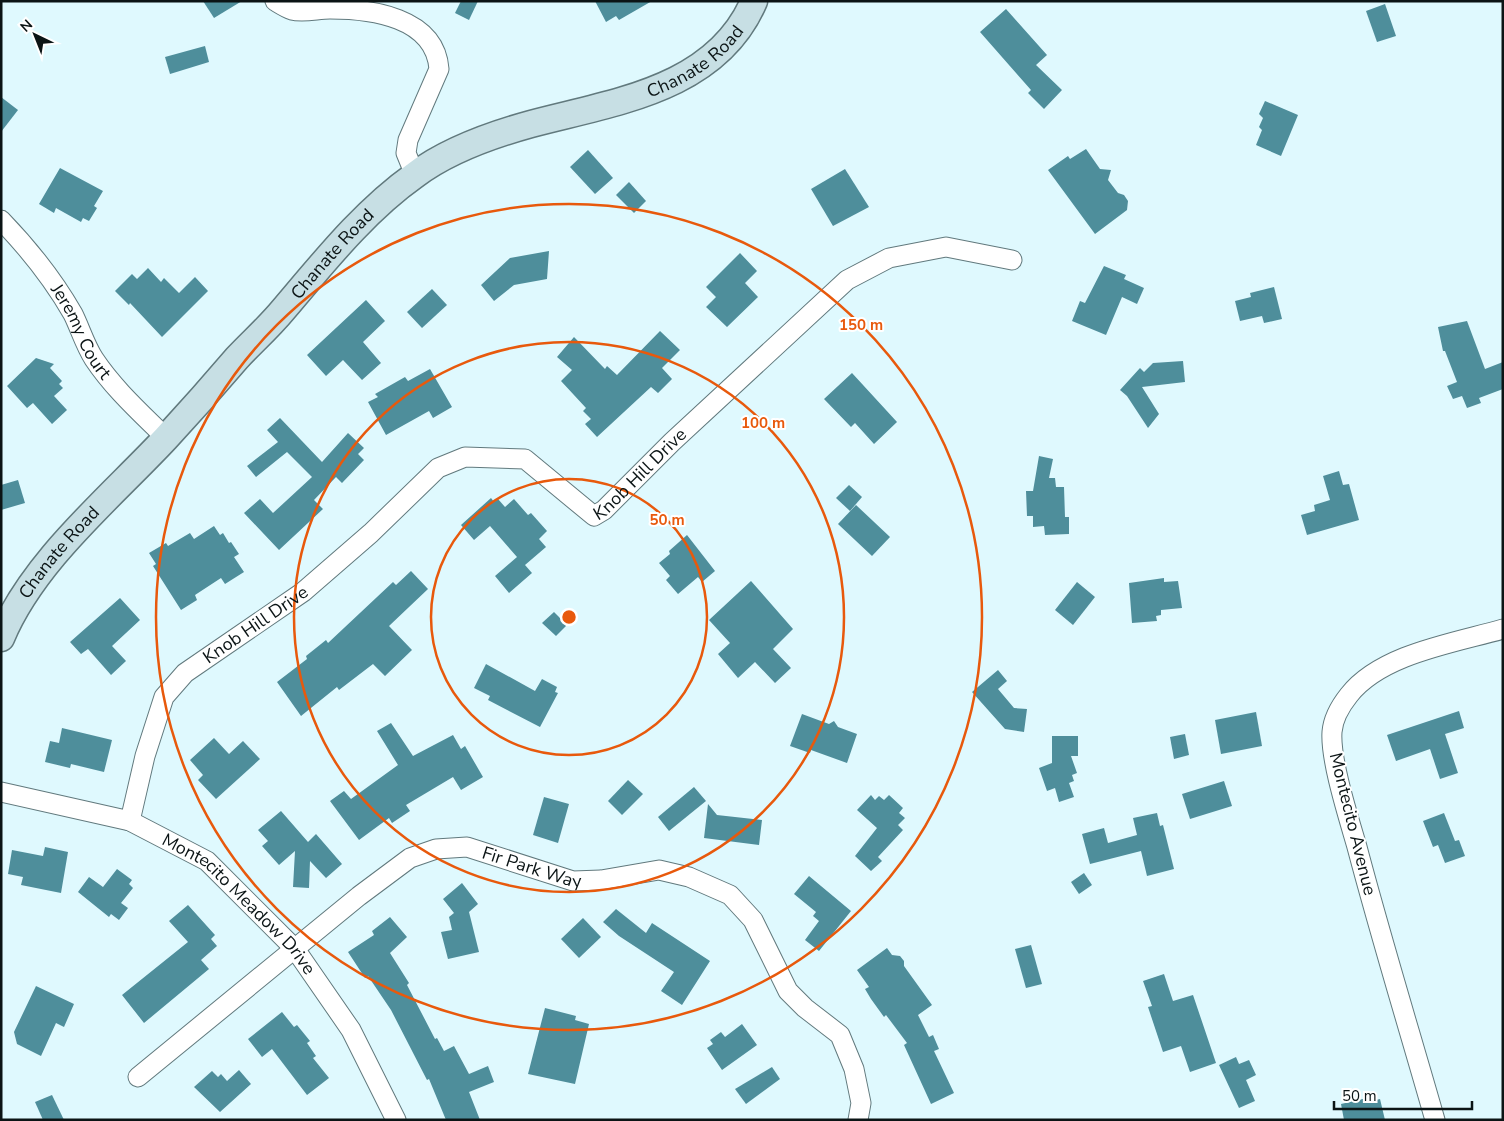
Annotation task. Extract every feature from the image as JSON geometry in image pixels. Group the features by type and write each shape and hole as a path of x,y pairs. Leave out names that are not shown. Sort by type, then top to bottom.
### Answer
{"street":[{"path":"275,1 293,10 331,9 380,13 415,26 431,43 438,58 439,69 408,140 406,153 415,175"},
{"name":"Chanate Road","path":"1,638 11,615 33,582 326,260 377,207 415,175 457,151 496,134 641,95 684,77 708,61 732,38 754,1"},
{"name":"Jeremy Court","path":"1,220 30,250 51,279 73,314 93,357 110,382 166,438"},
{"name":"Knob Hill Drive","path":"130,821 145,756 164,697 185,673 303,592 371,533 438,468 465,457 525,459 594,516 604,510 672,442 847,280 890,258 946,248 1012,260"},
{"name":"Montecito Avenue","path":"1435,1120 1394,984 1350,822 1336,761 1332,732 1337,713 1361,681 1402,657 1503,629"},
{"name":"Montecito Meadow Drive","path":"1,792 130,821 207,861 295,949 350,1030 396,1120"},
{"name":"Fir Park Way","path":"138,1077 410,858 436,849 467,847 573,881 601,880 659,870 689,877 730,895 753,920 788,991 805,1008 840,1035 855,1078 861,1103 858,1120"}],"building":[{"path":"203,1 242,1 214,18"},
{"path":"461,1 478,1 469,20 455,13"},
{"path":"595,1 652,1 619,20 616,16 606,22"},
{"path":"1385,4 1396,36 1377,42 1366,11"},
{"path":"1006,9 1047,55 1036,65 1062,90 1044,109 1028,93 1031,90 980,32"},
{"path":"205,46 209,62 170,74 165,57"},
{"path":"1,97 18,110 1,132"},
{"path":"1265,101 1298,115 1281,156 1256,145 1262,130 1259,127 1263,118 1259,114"},
{"path":"1086,149 1100,169 1111,170 1108,180 1118,193 1124,195 1128,201 1127,210 1095,234 1048,170 1068,156 1070,159"},
{"path":"588,150 613,178 595,194 570,167"},
{"path":"60,168 103,191 94,206 97,208 89,221 83,218 81,222 56,208 54,213 39,204"},
{"path":"845,169 869,207 833,226 811,189"},
{"path":"629,182 646,201 634,213 616,195"},
{"path":"549,251 547,279 514,285 494,301 481,285 510,258"},
{"path":"740,253 757,271 745,283 758,297 727,327 706,307 716,297 706,287"},
{"path":"1104,266 1126,275 1124,279 1144,288 1137,304 1122,297 1106,335 1072,321 1080,301 1085,303"},
{"path":"148,268 161,282 164,278 179,293 195,277 208,291 162,337 130,303 129,305 115,291 132,274 137,279"},
{"path":"1274,287 1282,319 1264,323 1262,316 1240,321 1235,301 1251,297 1250,293"},
{"path":"432,289 447,305 422,328 407,312"},
{"path":"366,300 385,321 363,342 381,363 362,380 343,360 326,376 307,355"},
{"path":"1467,321 1485,369 1503,362 1503,389 1479,398 1481,403 1467,408 1462,396 1453,399 1447,386 1457,382 1445,351 1443,351 1438,327"},
{"path":"660,331 680,350 662,368 672,379 658,393 651,387 597,437 585,424 591,419 583,411 586,408 561,381 572,370 557,357 574,337 605,369 607,366 617,375"},
{"path":"36,358 54,364 50,368 62,381 59,384 63,388 54,396 67,410 52,424 33,403 27,408 7,386"},
{"path":"1183,361 1185,382 1142,387 1159,414 1148,428 1127,396 1120,390 1140,368 1144,372 1153,363"},
{"path":"430,369 452,407 433,418 429,411 386,435 368,402 378,397 375,394 405,377 408,381"},
{"path":"852,373 897,422 874,444 855,423 851,427 824,399"},
{"path":"280,418 322,462 348,433 364,448 358,454 364,460 342,483 336,477 314,500 323,509 279,550 244,513 260,499 273,513 312,477 287,452 256,477 247,466 278,442 267,430"},
{"path":"1039,456 1053,459 1049,478 1055,478 1056,487 1064,487 1065,517 1069,517 1069,534 1045,535 1044,526 1033,527 1033,516 1027,516 1026,491 1033,491"},
{"path":"1339,471 1343,485 1349,484 1359,520 1307,535 1301,515 1315,511 1314,505 1330,500 1323,476"},
{"path":"18,480 25,503 1,510 1,485"},
{"path":"849,485 862,497 850,511 836,498"},
{"path":"491,498 494,502 498,499 505,507 514,499 528,515 531,513 547,531 539,539 546,547 525,565 532,573 509,593 495,576 517,557 490,526 474,540 461,525"},
{"path":"856,505 890,537 872,556 838,524"},
{"path":"214,526 220,535 223,533 239,554 234,557 244,572 225,584 221,578 195,595 197,600 181,610 153,566 156,564 149,553 166,543 168,546 190,533 194,539"},
{"path":"687,535 715,571 702,582 698,577 678,594 666,580 670,576 659,563"},
{"path":"411,571 428,589 389,626 412,650 385,676 373,664 339,690 337,687 301,716 277,682 307,659 306,656 326,640 328,643 393,582 396,585"},
{"path":"1164,578 1164,582 1178,581 1182,608 1161,610 1161,615 1156,616 1157,621 1132,623 1129,583"},
{"path":"751,581 793,629 773,649 791,668 775,683 755,662 738,678 718,654 730,643 709,620"},
{"path":"1077,582 1095,597 1073,625 1055,610"},
{"path":"120,598 140,620 112,646 126,661 111,675 88,649 81,654 70,642"},
{"path":"554,612 567,625 556,636 542,623"},
{"path":"486,664 535,691 542,679 557,687 555,692 558,693 540,727 488,700 490,696 474,688"},
{"path":"998,670 1007,681 998,689 1014,708 1027,709 1024,732 1005,729 972,692"},
{"path":"1459,711 1464,728 1445,734 1458,773 1440,779 1430,749 1396,761 1387,735"},
{"path":"1256,712 1262,746 1221,754 1215,720"},
{"path":"802,714 829,724 834,721 838,727 857,734 847,763 811,750 810,753 790,746"},
{"path":"391,723 413,756 453,735 461,749 465,746 483,777 461,790 453,777 406,805 410,811 392,823 389,818 359,840 330,801 344,791 351,799 398,765 377,731"},
{"path":"62,728 112,740 104,772 71,764 70,768 45,762 50,741 59,743"},
{"path":"1185,734 1189,755 1174,759 1170,737"},
{"path":"1052,736 1078,736 1078,756 1071,756 1077,773 1072,775 1074,781 1069,783 1074,797 1059,802 1055,788 1047,791 1039,768 1052,763"},
{"path":"214,738 229,754 243,741 260,759 216,799 198,780 203,775 190,760"},
{"path":"628,780 643,794 622,815 608,801"},
{"path":"1224,781 1232,806 1190,819 1182,794"},
{"path":"694,787 706,801 669,831 658,817"},
{"path":"871,795 875,800 879,796 884,800 889,795 903,808 899,813 905,818 898,825 903,830 878,857 882,861 871,871 855,856 877,828 857,810"},
{"path":"544,797 569,804 558,843 533,835"},
{"path":"708,804 717,815 762,820 759,845 704,838"},
{"path":"281,811 308,842 316,834 342,864 326,878 310,861 309,888 293,887 295,851 279,865 262,846 268,841 258,830"},
{"path":"1157,813 1160,826 1163,825 1174,869 1147,876 1141,851 1090,864 1082,834 1104,828 1108,843 1137,835 1133,818"},
{"path":"1444,813 1455,841 1459,840 1465,856 1445,863 1438,845 1433,847 1423,821"},
{"path":"45,847 68,852 61,893 21,885 23,877 8,874 12,850 43,856"},
{"path":"117,869 132,880 129,884 133,888 121,903 128,908 119,920 111,914 109,917 78,892 89,877 103,887"},
{"path":"1084,873 1092,885 1079,894 1071,882"},
{"path":"809,876 851,911 819,951 805,940 819,921 813,916 816,912 794,894"},
{"path":"462,883 478,904 469,912 479,952 448,959 441,932 452,930 449,917 454,913 443,899"},
{"path":"188,905 215,935 211,939 217,946 201,960 209,969 144,1023 122,995 188,942 169,921"},
{"path":"616,909 646,933 652,923 710,961 682,1005 661,991 674,972 619,936 603,922"},
{"path":"390,917 407,937 390,953 409,983 407,985 435,1039 437,1038 444,1051 454,1046 469,1074 488,1066 494,1082 469,1092 480,1120 446,1120 429,1079 427,1080 391,1010 368,976 365,978 348,952 374,935 372,931"},
{"path":"583,918 601,937 579,958 561,939"},
{"path":"1031,945 1042,984 1026,988 1015,949"},
{"path":"887,948 892,955 900,956 904,961 904,966 932,1005 918,1015 929,1037 933,1035 939,1049 934,1051 954,1093 931,1104 904,1045 907,1043 871,999 865,989 869,987 857,970"},
{"path":"1164,974 1173,1001 1193,995 1216,1063 1190,1072 1181,1046 1163,1052 1148,1007 1152,1006 1143,981"},
{"path":"36,986 74,1004 64,1027 56,1023 41,1056 17,1044 14,1032"},
{"path":"545,1008 576,1016 575,1020 589,1024 575,1084 528,1074"},
{"path":"282,1012 294,1027 297,1025 310,1041 307,1043 316,1056 313,1058 329,1078 307,1095 272,1049 262,1057 248,1039"},
{"path":"742,1024 757,1045 722,1070 707,1048 713,1044 710,1040 721,1032 725,1037"},
{"path":"1236,1057 1239,1064 1249,1060 1256,1075 1246,1080 1255,1101 1239,1108 1219,1065"},
{"path":"772,1067 780,1079 746,1104 735,1089"},
{"path":"239,1070 251,1084 220,1112 194,1087 212,1071 218,1077 221,1074 227,1081"},
{"path":"52,1095 64,1120 43,1120 35,1102"},
{"path":"1367,1098 1368,1102 1380,1099 1385,1120 1344,1120 1341,1104"}]}
